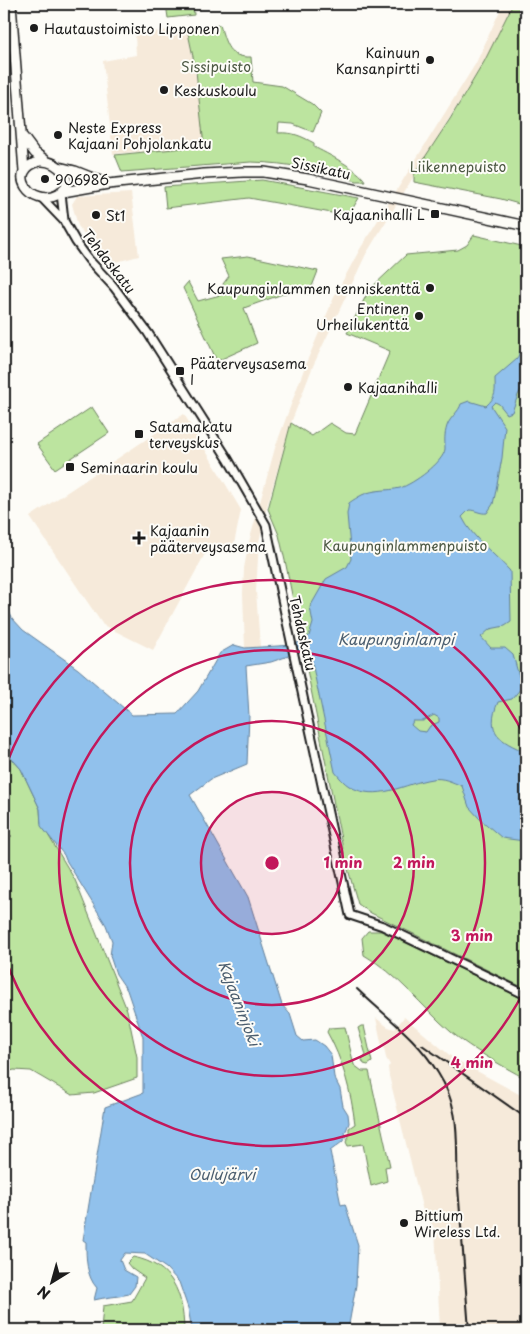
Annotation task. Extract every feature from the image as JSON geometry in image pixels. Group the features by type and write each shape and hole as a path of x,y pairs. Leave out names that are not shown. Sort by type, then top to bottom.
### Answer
{"main road":[{"path":"11,4 23,137 24,171 22,179 26,188 32,194 41,197 54,197 62,192 66,185 66,178 59,167 35,153 23,137"},
{"path":"24,171 34,162 45,160"},
{"name":"Sissikatu","path":"59,167 108,184"},
{"name":"Sissikatu","path":"62,192 108,184 243,172 286,174 526,226"}],"street":[{"name":"Tehdaskatu","path":"62,192 64,221"},
{"name":"Tehdaskatu","path":"41,197 64,221 89,260 114,287 148,333 228,459 266,525 350,915 383,926 526,995"}],"shaded area":[{"path":"503,4 513,4 484,62 366,254 313,366 291,423 266,510 259,542 256,591 260,647 245,648 243,594 244,568 249,542 275,448 307,361 335,295 360,249 476,63"},
{"name":"Keskuskoulu","path":"187,28 197,82 207,84 204,146 113,154 103,61 136,55 135,34"},
{"path":"131,193 139,256 108,264 78,226 72,204 77,196"},
{"name":"Kajaanin pääterveysasema","path":"184,414 241,510 234,544 225,550 206,552 153,650 103,625 30,517"},
{"path":"404,1017 453,1058 526,1098 526,1330 440,1330 435,1229 423,1211 389,1076 388,1067 390,1065 386,1058 384,1047 382,1047 376,1018 388,1027 395,1029"}],"green space":[{"path":"166,4 193,4 194,15 168,18"},
{"name":"Liikennepuisto","path":"513,4 526,4 526,206 501,199 414,182 414,174 484,62"},
{"name":"Sissipuisto","path":"220,25 229,49 237,55 251,57 253,82 282,86 312,104 321,113 313,132 293,124 279,123 278,133 288,133 305,138 314,143 314,147 357,172 365,181 357,181 317,170 251,162 122,172 115,155 204,146 196,71 187,28"},
{"path":"262,180 359,198 348,216 249,198 166,208 164,187"},
{"name":"Kaupunginlammenpuisto","path":"474,235 526,247 526,989 371,913 358,904 345,859 286,565 279,535 268,509 291,423 312,436 330,423 346,433 355,434 390,351 347,333 369,290 406,255 458,250 467,245"},
{"path":"248,256 318,271 309,294 291,291 244,308 257,343 217,361 183,288 188,282 198,301 224,294 223,284 229,276 221,259"},
{"path":"92,407 109,433 55,469 37,444"},
{"path":"4,753 21,769 40,809 41,823 75,880 127,1010 137,1057 137,1078 94,1093 72,1095 31,1071 14,1070 4,1073 4,840 12,836 4,832"},
{"path":"368,931 381,931 526,1000 526,1079 460,1039 388,971 364,955 362,938"},
{"path":"364,1026 372,1062 368,1065 364,1064 362,1060 366,1055 358,1028"},
{"path":"345,1027 354,1065 362,1071 369,1071 390,1166 385,1167 387,1181 371,1186 363,1144 348,1146 346,1142 349,1136 349,1128 355,1124 349,1088 342,1065 327,1032 329,1028"},
{"path":"133,1257 158,1267 173,1283 181,1304 184,1330 101,1330 103,1306 132,1301 145,1278 127,1263"}],"water":[{"name":"Oulujärvi","path":"526,336 526,381 518,395 512,412 507,414 495,402 491,406 505,427 502,458 493,504 487,513 469,510 462,517 478,539 510,571 511,622 505,626 490,629 481,637 491,648 505,648 513,655 522,687 512,699 498,702 493,721 494,729 502,740 526,752 526,844 524,841 502,838 469,807 462,786 447,780 432,779 391,790 370,793 359,791 345,783 335,772 310,653 306,650 271,662 246,666 249,716 247,764 211,779 190,795 248,897 282,1005 290,1014 297,1036 303,1041 315,1040 324,1046 331,1055 334,1077 340,1089 349,1123 345,1133 347,1136 330,1151 341,1205 345,1204 358,1245 356,1285 348,1330 192,1330 188,1308 179,1282 166,1268 145,1254 125,1253 120,1260 124,1270 136,1277 135,1286 129,1294 94,1300 97,1288 89,1272 86,1242 83,1240 105,1107 143,1093 143,1037 127,990 116,974 110,956 112,941 106,925 64,855 41,826 40,809 21,769 4,753 4,600 12,618 23,630 78,669 132,715 177,714 198,691 220,653 234,645 245,648 294,645 309,636 313,623 310,607 326,579 347,567 351,559 347,514 349,503 367,493 400,488 434,466 445,449 447,426 461,404 469,401 486,406 494,396 495,378 517,359","holes":["434,715 439,718 439,722 430,726 426,732 418,731 411,725 413,721 423,721"]}],"railway":[{"path":"357,989 421,1049 438,1073 451,1101 455,1115 458,1187 469,1330"},
{"path":"422,1045 526,1118"}],"place":[{"name":"Hautaustoimisto Lipponen","path":"34,28"},
{"name":"Kainuun Kansanpirtti","path":"430,60"},
{"name":"Keskuskoulu","path":"164,90"},
{"name":"Neste Express Kajaani Pohjolankatu","path":"58,135"},
{"name":"906986","path":"45,179"},
{"name":"Kajaanihalli L","path":"435,214"},
{"name":"St1","path":"96,215"},
{"name":"Kaupunginlammen tenniskenttä","path":"430,288"},
{"name":"Entinen Urheilukenttä","path":"419,316"},
{"name":"Pääterveysasema I","path":"180,371"},
{"name":"Kajaanihalli","path":"348,387"},
{"name":"Satamakatu terveyskus","path":"139,434"},
{"name":"Seminaarin koulu","path":"70,467"},
{"name":"Kajaanin pääterveysasema","path":"139,538"},
{"name":"Bittium Wireless Ltd.","path":"404,1223"}],"water label":[{"name":"Kaupunginlampi","path":"396,638"},
{"name":"Kajaaninjoki","path":"240,1003"}]}
